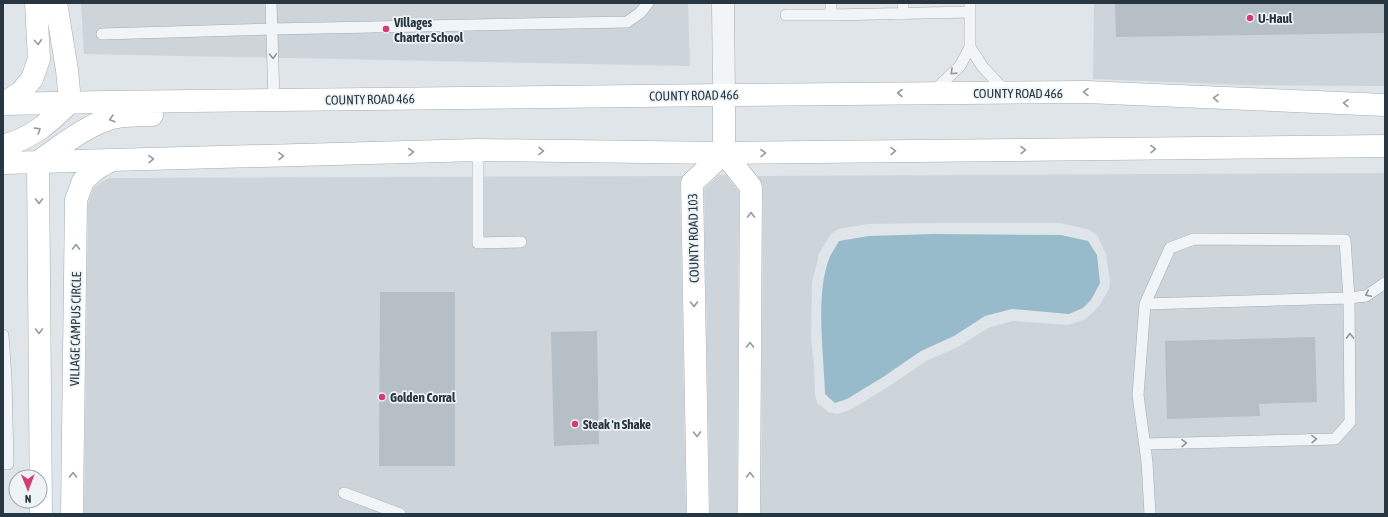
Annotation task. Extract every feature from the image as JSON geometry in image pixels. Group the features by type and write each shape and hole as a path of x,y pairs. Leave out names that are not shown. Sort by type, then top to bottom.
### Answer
{"main road":[{"path":"3,104 21,92 32,79 39,59 36,3"},
{"path":"3,146 16,142 39,131 53,120 70,102 67,70 56,3"},
{"name":"COUNTY ROAD 466","path":"3,104 70,102 1086,92 1385,104"},
{"path":"724,95 724,153 751,187 749,514"},
{"path":"38,162 85,130 112,118 134,115 225,115 247,112 274,100"},
{"path":"3,163 478,150 724,153 1385,146"},
{"name":"COUNTY ROAD 103","path":"698,514 692,183 724,153"},
{"name":"VILLAGE CAMPUS CIRCLE","path":"72,514 76,200 83,181 96,169 112,160"},
{"path":"38,162 41,514"}],"street":[{"path":"723,3 724,95"}],"lane":[{"path":"271,3 274,100"},
{"path":"102,34 627,22 640,13 648,3"},
{"path":"831,3 831,15"},
{"path":"786,16 831,15 903,8 970,8 970,47 960,66 932,93"},
{"path":"970,47 982,66 1007,93"},
{"path":"478,150 478,243 521,242"},
{"path":"1145,444 1335,439 1350,422 1349,298 1345,240 1194,239 1170,248 1145,304 1138,395 1145,444 1150,514"},
{"path":"1145,304 1349,298 1366,296 1385,284"},
{"path":"3,335 5,450 8,464 3,464"},
{"path":"344,494 400,514"}],"shaded area":[{"name":"Villages Charter School","path":"81,3 688,3 690,66 84,54"},
{"path":"1094,3 1385,3 1385,86 1244,85 1093,79"},
{"path":"1385,173 1385,514 761,514 763,187 758,176","holes":["1061,223 1090,230 1097,235 1106,254 1110,281 1109,289 1099,306 1086,319 1068,325 1013,321 988,328 958,347 926,361 888,387 850,410 837,414 828,412 820,404 818,405 815,395 811,338 812,282 818,255 831,234 838,229 868,224"]},
{"path":"719,175 726,175 739,192 737,514 710,514 704,189"},
{"path":"683,176 680,183 686,514 84,514 88,203 93,189 103,181 109,178"}],"water":[{"path":"934,234 1061,235 1088,241 1097,255 1100,283 1091,300 1083,308 1069,314 1012,309 985,316 954,336 921,351 847,399 835,403 825,394 821,325 822,290 832,252 839,241 869,236"}],"building":[{"name":"U-Haul","path":"1115,3 1385,3 1385,33 1116,37"},
{"path":"380,292 455,292 455,466 379,466"},
{"path":"597,331 599,444 554,446 551,332"},
{"path":"1315,337 1317,402 1259,404 1260,416 1167,419 1165,341"}],"place":[{"name":"U-Haul","path":"1250,18"},
{"name":"Villages Charter School","path":"386,29"},
{"name":"Golden Corral","path":"382,397"},
{"name":"Steak 'n Shake","path":"575,424"}]}
